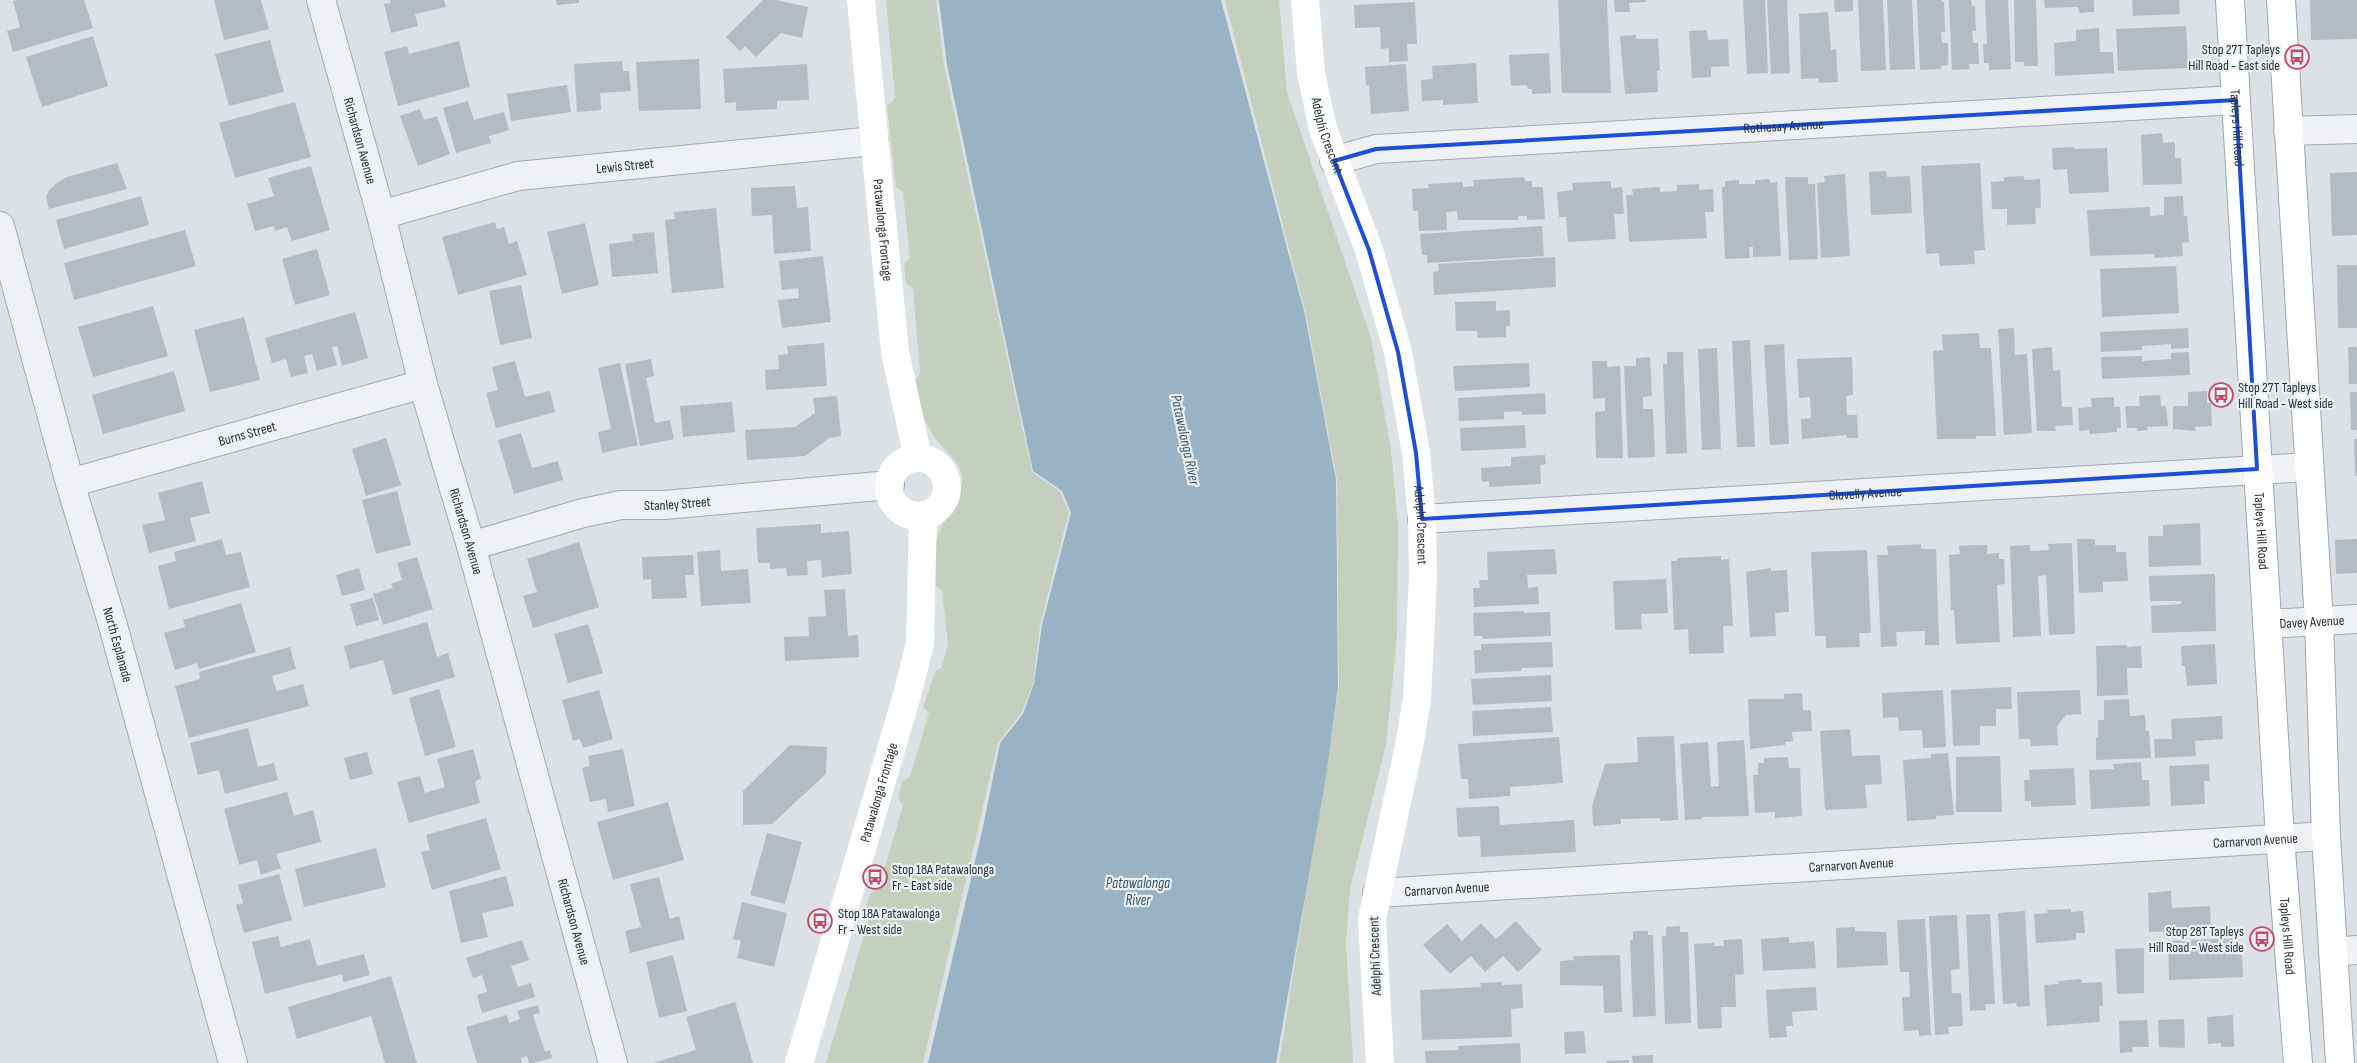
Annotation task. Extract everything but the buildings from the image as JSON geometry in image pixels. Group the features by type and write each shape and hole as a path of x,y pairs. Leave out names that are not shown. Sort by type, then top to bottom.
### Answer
{"street":[{"name":"Richardson Avenue","path":"321,0 381,215 423,384 471,546 613,1063"},
{"name":"Patawalonga Frontage","path":"861,0 894,352 918,458"},
{"name":"Adelphi Crescent","path":"1305,0 1314,93 1323,129 1369,250 1398,352 1416,453 1422,519 1423,577 1417,700 1372,919 1380,1063"},
{"name":"Tapleys Hill Road","path":"2230,0 2280,838 2298,1063"},
{"path":"2281,0 2308,467 2319,621 2326,836 2346,951 2340,1063"},
{"name":"Rothesay Avenue","path":"1334,161 1376,149 2236,100"},
{"path":"2288,132 2357,129"},
{"name":"Lewis Street","path":"381,215 518,176 874,141"},
{"name":"North Esplanade","path":"0,226 70,483 112,622 233,1063"},
{"name":"Burns Street","path":"70,483 423,384"},
{"path":"918,458 927,460 941,469 947,485 947,493 938,508 923,516 914,516 899,509 890,494 890,485 891,477 902,463 918,458"},
{"name":"Clovelly Avenue","path":"1422,519 2308,467"},
{"name":"Stanley Street","path":"471,546 583,513 621,505 664,505 890,485"},
{"name":"Patawalonga Frontage","path":"799,1063 920,644 923,516"},
{"name":"Davey Avenue","path":"2267,624 2357,619"},
{"name":"Carnarvon Avenue","path":"1377,893 2326,836"}],"highlighted area":[{"path":"2236,100 2257,469 1422,519 1416,453 1398,352 1369,250 1334,161 1376,149"}],"green space":[{"path":"886,0 936,0 944,65 1032,472 1060,492 1069,512 1040,626 1033,683 1022,712 998,743 923,1063 826,1063 870,915 866,907 870,894 879,887 903,805 898,798 902,781 910,777 929,713 923,707 935,672 942,667 948,644 942,590 934,585 934,553 938,535 956,500 962,483 959,467 927,425 914,390 914,383 920,373 913,289 906,283 904,264 910,258 903,192 896,187 887,106 895,98"},
{"path":"1225,0 1279,0 1287,92 1371,338 1391,450 1398,524 1397,636 1386,745 1350,889 1346,943 1353,1063 1279,1063 1339,687 1337,480 1306,315"}],"water":[{"name":"Patawalonga River","path":"939,0 1221,0 1305,315 1336,480 1338,687 1325,783 1276,1063 928,1063 983,827 1000,743 1023,714 1034,683 1042,625 1071,513 1062,491 1033,471 947,65"}],"place":[{"name":"Stop 27T Tapleys Hill Road - East side","path":"2297,57"},
{"name":"Stop 27T Tapleys Hill Road - West side","path":"2221,395"},
{"name":"Stop 18A Patawalonga Fr - East side","path":"875,877"},
{"name":"Stop 18A Patawalonga Fr - West side","path":"820,921"},
{"name":"Stop 28T Tapleys Hill Road - West side","path":"2262,939"}]}
